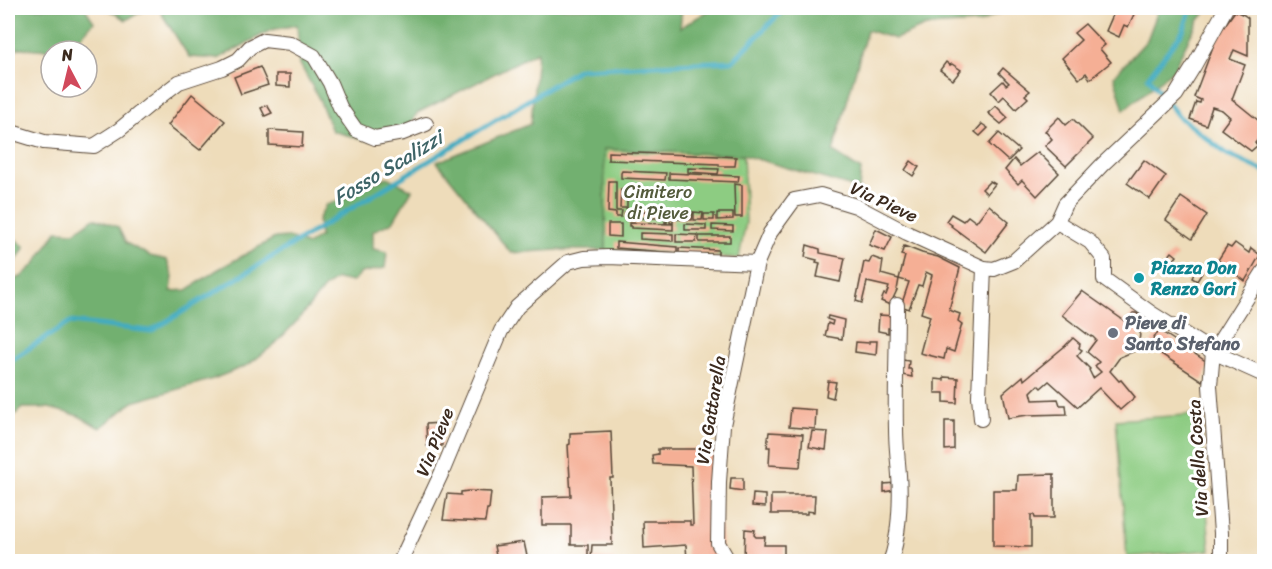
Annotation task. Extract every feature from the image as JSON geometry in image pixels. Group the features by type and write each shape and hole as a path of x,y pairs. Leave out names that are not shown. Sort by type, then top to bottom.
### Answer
{"street":[{"path":"981,419 979,396 984,268 994,269 1014,261 1057,222 1065,204 1102,165 1176,95 1226,8"},
{"path":"8,131 44,142 94,146 119,130 179,82 222,68 238,60 250,47 264,40 290,43 314,56 330,82 340,107 356,130 375,138 404,133 426,124"},
{"name":"Via Pieve","path":"400,561 443,470 501,331 517,307 568,262 584,258 608,257 757,263 770,233 794,200 819,195 856,206 907,233 984,268"},
{"path":"1057,222 1090,242 1104,259 1104,279 1151,314 1213,352 1264,375"},
{"name":"Via Gattarella","path":"729,561 718,543 719,482 723,435 757,263"},
{"path":"1213,352 1264,271"},
{"path":"890,561 894,552 898,519 900,476 896,445 897,305"},
{"name":"Via della Costa","path":"1213,352 1210,386 1221,561"}],"green space":[{"path":"8,8 85,8 94,22 79,39 39,39 39,49 19,48 8,55"},
{"path":"105,8 149,8 126,20"},
{"path":"158,8 682,8 680,28 713,8 1010,8 979,23 926,26 895,39 867,30 833,152 861,170 859,189 743,155 604,149 606,250 511,253 437,162 531,124 537,52 417,113 406,135 369,141 332,131 319,99 300,64 297,25 271,30 218,59 189,57"},
{"path":"1159,8 1209,8 1198,21 1173,70 1124,110 1114,76 1147,40"},
{"name":"Cimitero di Pieve","path":"603,149 743,155 746,222 739,258 606,250"},
{"path":"387,177 412,190 393,222 373,231 373,249 387,252 385,268 361,273 352,282 337,279 324,288 275,344 248,365 213,379 133,402 100,428 79,416 49,408 22,408 8,422 8,281 21,277 35,264 57,231 75,232 94,218 118,227 126,243 150,256 167,260 173,277 171,291 187,290 217,270 275,238 288,237 307,245 320,236 318,220 326,205 350,196"},
{"path":"8,235 25,247 8,278"},
{"path":"1200,414 1210,550 1127,557 1116,420"}],"building":[{"path":"1116,8 1136,10 1128,27 1124,25 1119,37 1106,31"},
{"path":"1235,11 1248,18 1248,56 1234,50 1230,59 1245,65 1232,99 1264,125 1264,142 1259,138 1255,143 1258,145 1251,151 1221,129 1230,117 1222,110 1212,107 1206,125 1190,119 1196,102 1200,103 1201,100 1194,97 1217,36"},
{"path":"1085,24 1105,45 1100,49 1111,62 1090,79 1086,73 1079,79 1062,58 1081,40 1074,33"},
{"path":"946,62 961,70 953,80 940,70"},
{"path":"260,67 268,85 241,94 234,77"},
{"path":"1003,68 1030,91 1025,95 1028,98 1016,109 1004,96 999,101 991,92 1003,81 1006,85 1009,83 999,73"},
{"path":"276,74 290,74 290,87 276,86"},
{"path":"192,94 225,121 200,150 168,125"},
{"path":"267,105 272,113 265,116 261,108"},
{"path":"996,106 1008,118 1001,124 988,113"},
{"path":"1059,117 1066,125 1073,119 1093,139 1066,166 1045,146 1052,139 1045,131"},
{"path":"982,124 988,128 980,136 975,132"},
{"path":"269,130 303,132 302,147 269,145"},
{"path":"999,133 1019,150 1008,161 989,144"},
{"path":"608,152 736,157 735,166 719,166 719,164 608,160"},
{"path":"1038,152 1059,173 1037,196 1022,180 1018,184 1005,170 1014,159 1020,166"},
{"path":"1144,160 1166,176 1150,199 1127,183"},
{"path":"911,161 919,167 913,176 905,170"},
{"path":"688,168 719,169 718,174 688,172"},
{"path":"622,171 666,173 665,180 621,178"},
{"path":"669,173 739,176 738,182 669,179"},
{"path":"609,181 616,181 616,211 622,211 621,217 616,217 616,213 608,212"},
{"path":"990,181 995,184 987,194 982,189"},
{"path":"734,184 742,185 742,217 735,217"},
{"path":"621,189 627,189 627,208 620,208"},
{"path":"1181,197 1207,215 1192,239 1166,220"},
{"path":"989,205 1009,222 986,252 946,221 951,214 963,221 968,216 976,222"},
{"path":"642,211 673,212 673,223 667,219 665,223 665,218 640,218"},
{"path":"638,212 638,218 625,218 625,213"},
{"path":"677,212 693,212 692,220 676,219"},
{"path":"694,212 703,213 702,220 694,220"},
{"path":"717,213 733,213 733,219 717,220"},
{"path":"704,214 714,214 714,220 704,220"},
{"path":"629,223 673,224 673,230 631,228"},
{"path":"608,224 621,224 621,237 608,236"},
{"path":"685,224 706,225 706,230 685,230"},
{"path":"712,225 733,226 733,231 712,230"},
{"path":"876,229 892,237 885,251 869,245"},
{"path":"640,233 673,234 673,241 640,239"},
{"path":"676,234 697,235 696,242 676,242"},
{"path":"699,236 730,236 730,242 699,242"},
{"path":"616,242 677,247 677,253 616,248"},
{"path":"1235,243 1249,253 1251,248 1260,255 1245,281 1218,260 1227,246 1231,248"},
{"path":"807,245 820,249 820,253 845,258 840,282 817,277 820,263 805,257"},
{"path":"904,246 938,257 960,268 949,310 960,314 958,321 962,324 954,352 946,349 944,359 920,353 930,316 921,313 932,275 926,272 922,286 918,285 909,309 901,306 909,282 899,279 905,256 901,255"},
{"path":"679,248 718,250 718,255 679,253"},
{"path":"1172,252 1177,256 1169,266 1163,263"},
{"path":"872,257 883,261 881,274 899,279 890,305 881,301 889,287 867,282 862,303 856,301 864,262 869,263"},
{"path":"1196,269 1202,273 1197,281 1192,278"},
{"path":"1082,291 1126,322 1133,313 1136,313 1147,323 1140,332 1139,344 1135,351 1120,357 1110,371 1135,397 1120,410 1099,388 1078,407 1049,381 1041,388 1038,385 1031,392 1033,400 1058,399 1060,405 1066,405 1067,414 1008,418 1003,393 1023,376 1024,380 1073,338 1080,344 1079,348 1082,350 1077,356 1090,369 1093,378 1101,372 1095,366 1099,362 1087,352 1096,340 1062,315"},
{"path":"879,315 894,316 893,328 888,328 888,333 878,331"},
{"path":"828,316 844,320 842,339 825,336 828,323 832,325 833,321 827,319"},
{"path":"1159,330 1210,364 1202,381 1149,346"},
{"path":"869,341 877,341 876,355 855,352 856,342 869,343"},
{"path":"903,360 909,361 908,369 911,369 912,377 902,375"},
{"path":"944,377 958,378 957,403 944,402 944,393 935,393 935,379 944,380"},
{"path":"828,381 836,382 833,398 826,396"},
{"path":"791,408 816,410 815,429 789,427"},
{"path":"945,421 954,421 954,449 945,450"},
{"path":"441,423 442,446 427,446 426,424"},
{"path":"611,431 612,545 592,545 591,558 614,559 614,561 588,561 588,545 571,545 571,525 542,525 542,497 571,496 568,445 570,444 570,433"},
{"path":"812,431 828,432 826,450 809,447"},
{"path":"769,432 803,434 800,467 769,465 770,447 767,447"},
{"path":"658,449 715,449 723,561 687,561 686,545 644,548 643,521 690,521 690,525 693,525 691,466 653,464 652,455 658,454"},
{"path":"1054,474 1054,518 1035,518 1031,515 1031,547 993,546 993,490 1017,490 1018,475"},
{"path":"731,478 743,478 743,491 730,489"},
{"path":"895,483 895,490 884,492 884,484"},
{"path":"461,492 491,492 485,522 443,520 447,494 461,495"},
{"path":"753,494 765,495 765,507 752,506"},
{"path":"771,495 815,495 814,512 771,514"},
{"path":"745,529 755,530 756,537 765,537 764,545 784,545 784,561 751,561 751,557 744,558"},
{"path":"524,542 528,561 497,561 494,546"}],"waterway":[{"name":"Fosso Scalizzi","path":"8,362 70,322 151,331 579,69 733,61 785,8"},
{"path":"1191,8 1183,31 1148,77 1178,116 1227,154 1264,171"}],"place":[{"name":"Piazza Don Renzo Gori","path":"1139,278"},
{"name":"Pieve di Santo Stefano","path":"1113,333"}]}
